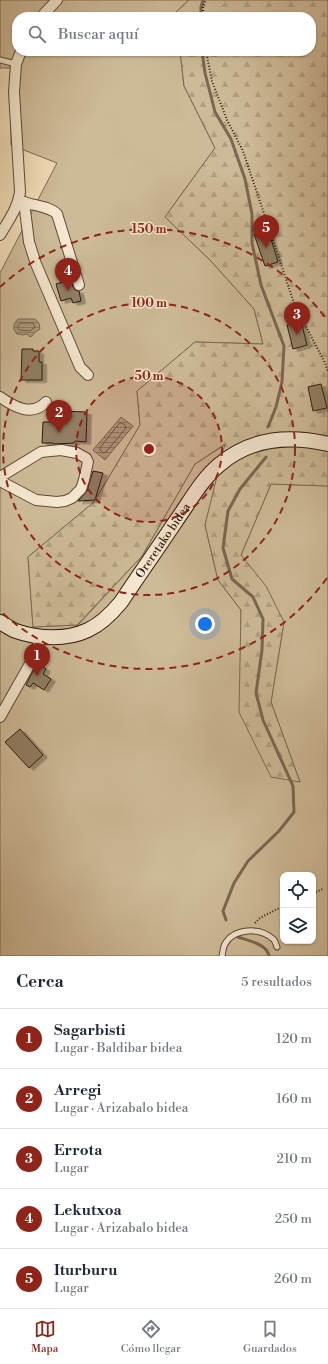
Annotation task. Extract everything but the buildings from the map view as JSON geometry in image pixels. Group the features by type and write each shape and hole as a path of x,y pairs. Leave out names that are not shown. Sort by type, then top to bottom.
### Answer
{"main road":[{"name":"Oreretako bidea","path":"0,622 15,630 41,637 59,637 88,630 110,614 121,602 200,486 218,466 239,452 260,442 283,439 301,439 328,444"}],"street":[{"path":"46,12 57,0"},
{"path":"19,56 16,64 14,92 20,192 29,242 36,264 80,367 88,375"},
{"path":"0,235 21,202"},
{"path":"21,202 44,207 54,211 57,214 79,285"},
{"path":"0,397 21,408 34,410 41,407 46,402"},
{"path":"0,477 41,452 61,450 77,453 86,458 88,462 81,489 72,498 65,501 57,502 36,500 0,481"},
{"path":"0,717 31,662 41,637"}],"lane":[{"path":"0,60 16,64"},
{"path":"222,956 225,944 231,938 239,932 248,930 261,933 273,939 277,947"}],"path":[{"path":"203,12 203,7 206,0"},
{"path":"207,56 212,81 224,113 243,151 294,303 325,363 328,372"},
{"path":"316,892 323,888"},
{"path":"248,930 260,918 280,908"}],"green space":[{"path":"0,0 189,0 176,12 12,12 12,56 181,56 184,86 215,148 165,217 210,260 254,309 263,344 195,342 137,391 140,425 94,502 28,557 33,627 78,625 142,556 195,464 226,444 205,525 218,580 241,610 240,712 300,782 271,702 284,622 241,555 271,484 328,486 328,956 0,956 0,273 57,163 11,145 11,68 0,68"},
{"path":"189,0 328,0 328,486 271,484 241,555 266,586 284,622 271,702 300,782 271,777 239,712 241,610 218,580 205,525 225,444 195,464 142,556 77,625 33,627 28,557 94,502 140,425 137,391 195,342 263,344 254,309 210,260 165,217 215,148 184,86 181,56 316,56 316,12 176,12"}],"water":[{"path":"18,319 35,319 39,323 40,329 30,337 27,334 17,334 14,330 14,324"},
{"path":"121,417 133,426 105,460 93,450"}],"waterway":[{"path":"201,12 203,0"},
{"path":"203,56 205,73 215,112 231,139 245,179 252,214 252,243 261,285 284,346 282,382 276,407 268,427"},
{"path":"226,920 223,911 234,883 248,861 279,831 294,812 293,786 263,720 256,693 262,650 263,619 253,597 232,579 223,548 228,511 240,489 266,457"},
{"path":"238,937 261,946 268,952 269,956"}],"place":[{"name":"Iturburu","path":"266,248"},
{"name":"Lekutxoa","path":"68,291"},
{"name":"Errota","path":"297,335"},
{"name":"Arregi","path":"59,433"},
{"name":"Sagarbisti","path":"37,676"}]}
